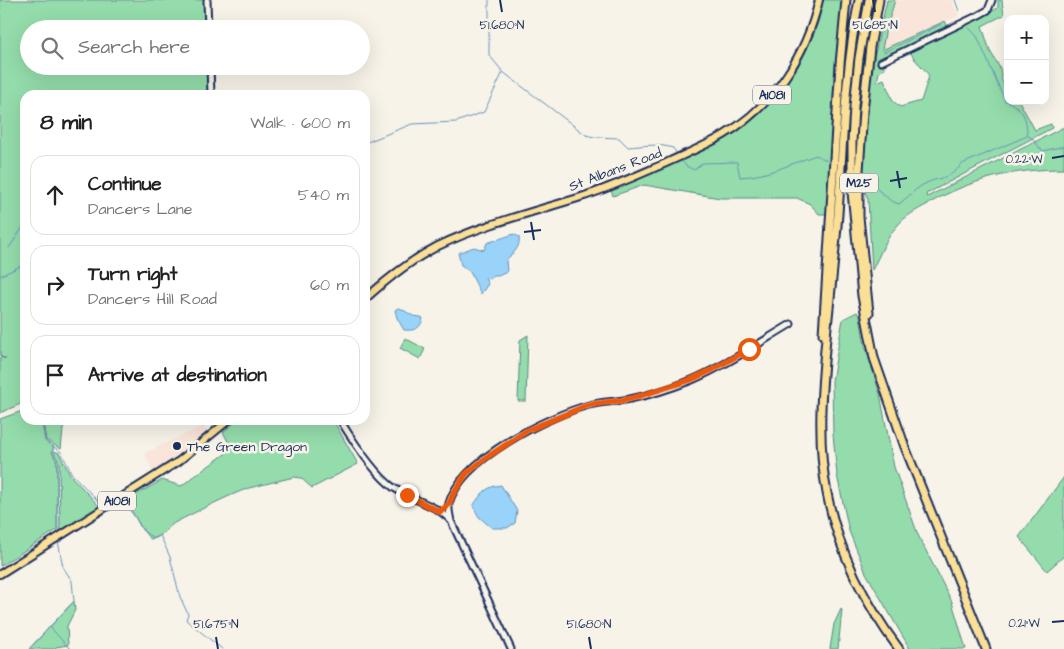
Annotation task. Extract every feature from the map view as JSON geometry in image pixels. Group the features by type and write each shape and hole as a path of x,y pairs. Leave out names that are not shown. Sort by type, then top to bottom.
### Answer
{"highway":[{"name":"M25","path":"824,354 822,329 846,0"},
{"name":"M25","path":"859,0 848,66 838,214 824,354 822,451 827,492 833,518 851,570 866,601 899,649"},
{"name":"M25","path":"870,0 859,58 854,106 852,192 862,296 874,358 905,447 986,649"},
{"name":"M25","path":"878,366 869,312 859,217 859,171 862,111 870,47 880,0"}],"main road":[{"name":"St Albans Road","path":"370,296 398,271 438,246 495,223 584,196 684,156 737,127 764,104 793,67 805,45 819,0"},
{"name":"A1081","path":"0,574 179,461 223,425"}],"street":[{"path":"206,0 207,20"},
{"path":"881,62 988,10 990,0"},
{"path":"210,75 211,90"},
{"path":"440,512 449,504 466,474 528,430 588,405 630,399 690,380 730,361 791,324"},
{"path":"343,425 356,444 389,484 400,492 440,512 451,522"},
{"path":"449,504 451,522 511,649"}],"shaded area":[{"path":"895,0 952,0 959,16 882,51 885,33"},
{"path":"203,426 208,434 184,453 153,473 145,453"}],"green space":[{"path":"0,0 205,0 206,20 20,20 20,75 208,75 209,90 20,90 20,404 0,413 0,357 6,359 0,356"},
{"path":"823,0 842,0 834,78 828,214 819,214 810,204 797,198 720,198 644,185 613,196 611,190 698,153 725,138 773,100 792,75 808,47 821,12"},
{"path":"887,0 895,0 882,50 945,21 948,27 881,60 885,68 879,72 877,82 884,79 893,101 900,107 921,101 929,76 911,53 905,53 998,8 998,0 1002,0 1004,15 982,26 990,51 1000,68 1004,85 1004,105 1021,105 1035,130 1051,124 1052,128 926,194 927,197 1064,127 1064,169 1010,173 977,182 944,195 915,211 900,222 886,241 872,270 868,200 863,185 864,144 871,71"},
{"path":"857,312 860,316 865,346 880,394 894,467 918,535 952,602 966,649 910,649 866,573 849,531 837,475 833,434 832,381 843,319"},
{"path":"528,335 526,401 518,401 520,340"},
{"path":"405,338 425,349 420,359 400,348"},
{"path":"20,412 20,425 43,425 45,441 54,447 52,452 57,462 57,530 0,566 0,419"},
{"path":"44,425 63,425 61,449 46,440"},
{"path":"232,425 336,425 358,464 312,488 301,478 294,477 249,488 176,522 154,539 148,537 125,501 162,480 181,486 232,449 223,432"},
{"path":"54,451 59,453 71,476 100,507 60,532 59,462"},
{"path":"1064,477 1064,556 1047,571 1019,537"},
{"path":"74,601 75,610 67,626 68,645 54,649 29,649"},
{"path":"841,609 838,649 830,649 834,624"}],"water":[{"path":"514,234 519,237 519,244 506,260 507,272 490,279 485,278 488,284 481,294 470,272 461,265 458,253 474,247 484,250 487,243"},
{"path":"398,308 413,316 423,318 421,325 414,330 404,330 397,318 395,310"},
{"path":"501,485 517,511 515,523 507,528 492,528 479,517 473,506 484,491"}],"waterway":[{"path":"489,0 489,55 503,72"},
{"path":"955,0 959,11"},
{"path":"884,52 942,24"},
{"path":"969,28 977,36 1005,101 1016,106 1023,114 1027,135"},
{"path":"370,141 412,124 456,122 484,112 503,72 586,135 619,138 628,147 667,146 673,148 677,154"},
{"path":"867,180 891,201 899,204 921,186 948,176 962,164 1027,136"},
{"path":"1028,136 1043,151 1064,146"},
{"path":"681,160 686,166 694,170 703,163 737,162 740,177 769,172 816,155 826,160"},
{"path":"9,248 20,232"},
{"path":"0,276 20,266"},
{"path":"42,425 45,441 54,447 52,452 57,462 58,534"},
{"path":"54,447 61,452 72,474 101,504"},
{"path":"125,504 142,530 153,538 160,535 170,557 180,597 188,614 186,620 222,649"},
{"path":"29,649 74,601 72,581 63,567 58,541"},
{"path":"50,627 70,649"}],"place":[{"name":"The Green Dragon","path":"177,446"}],"route":[{"path":"407,495 420,500 440,512 449,504 466,474 528,430 588,405 630,399 690,380 730,361 749,349"}]}
